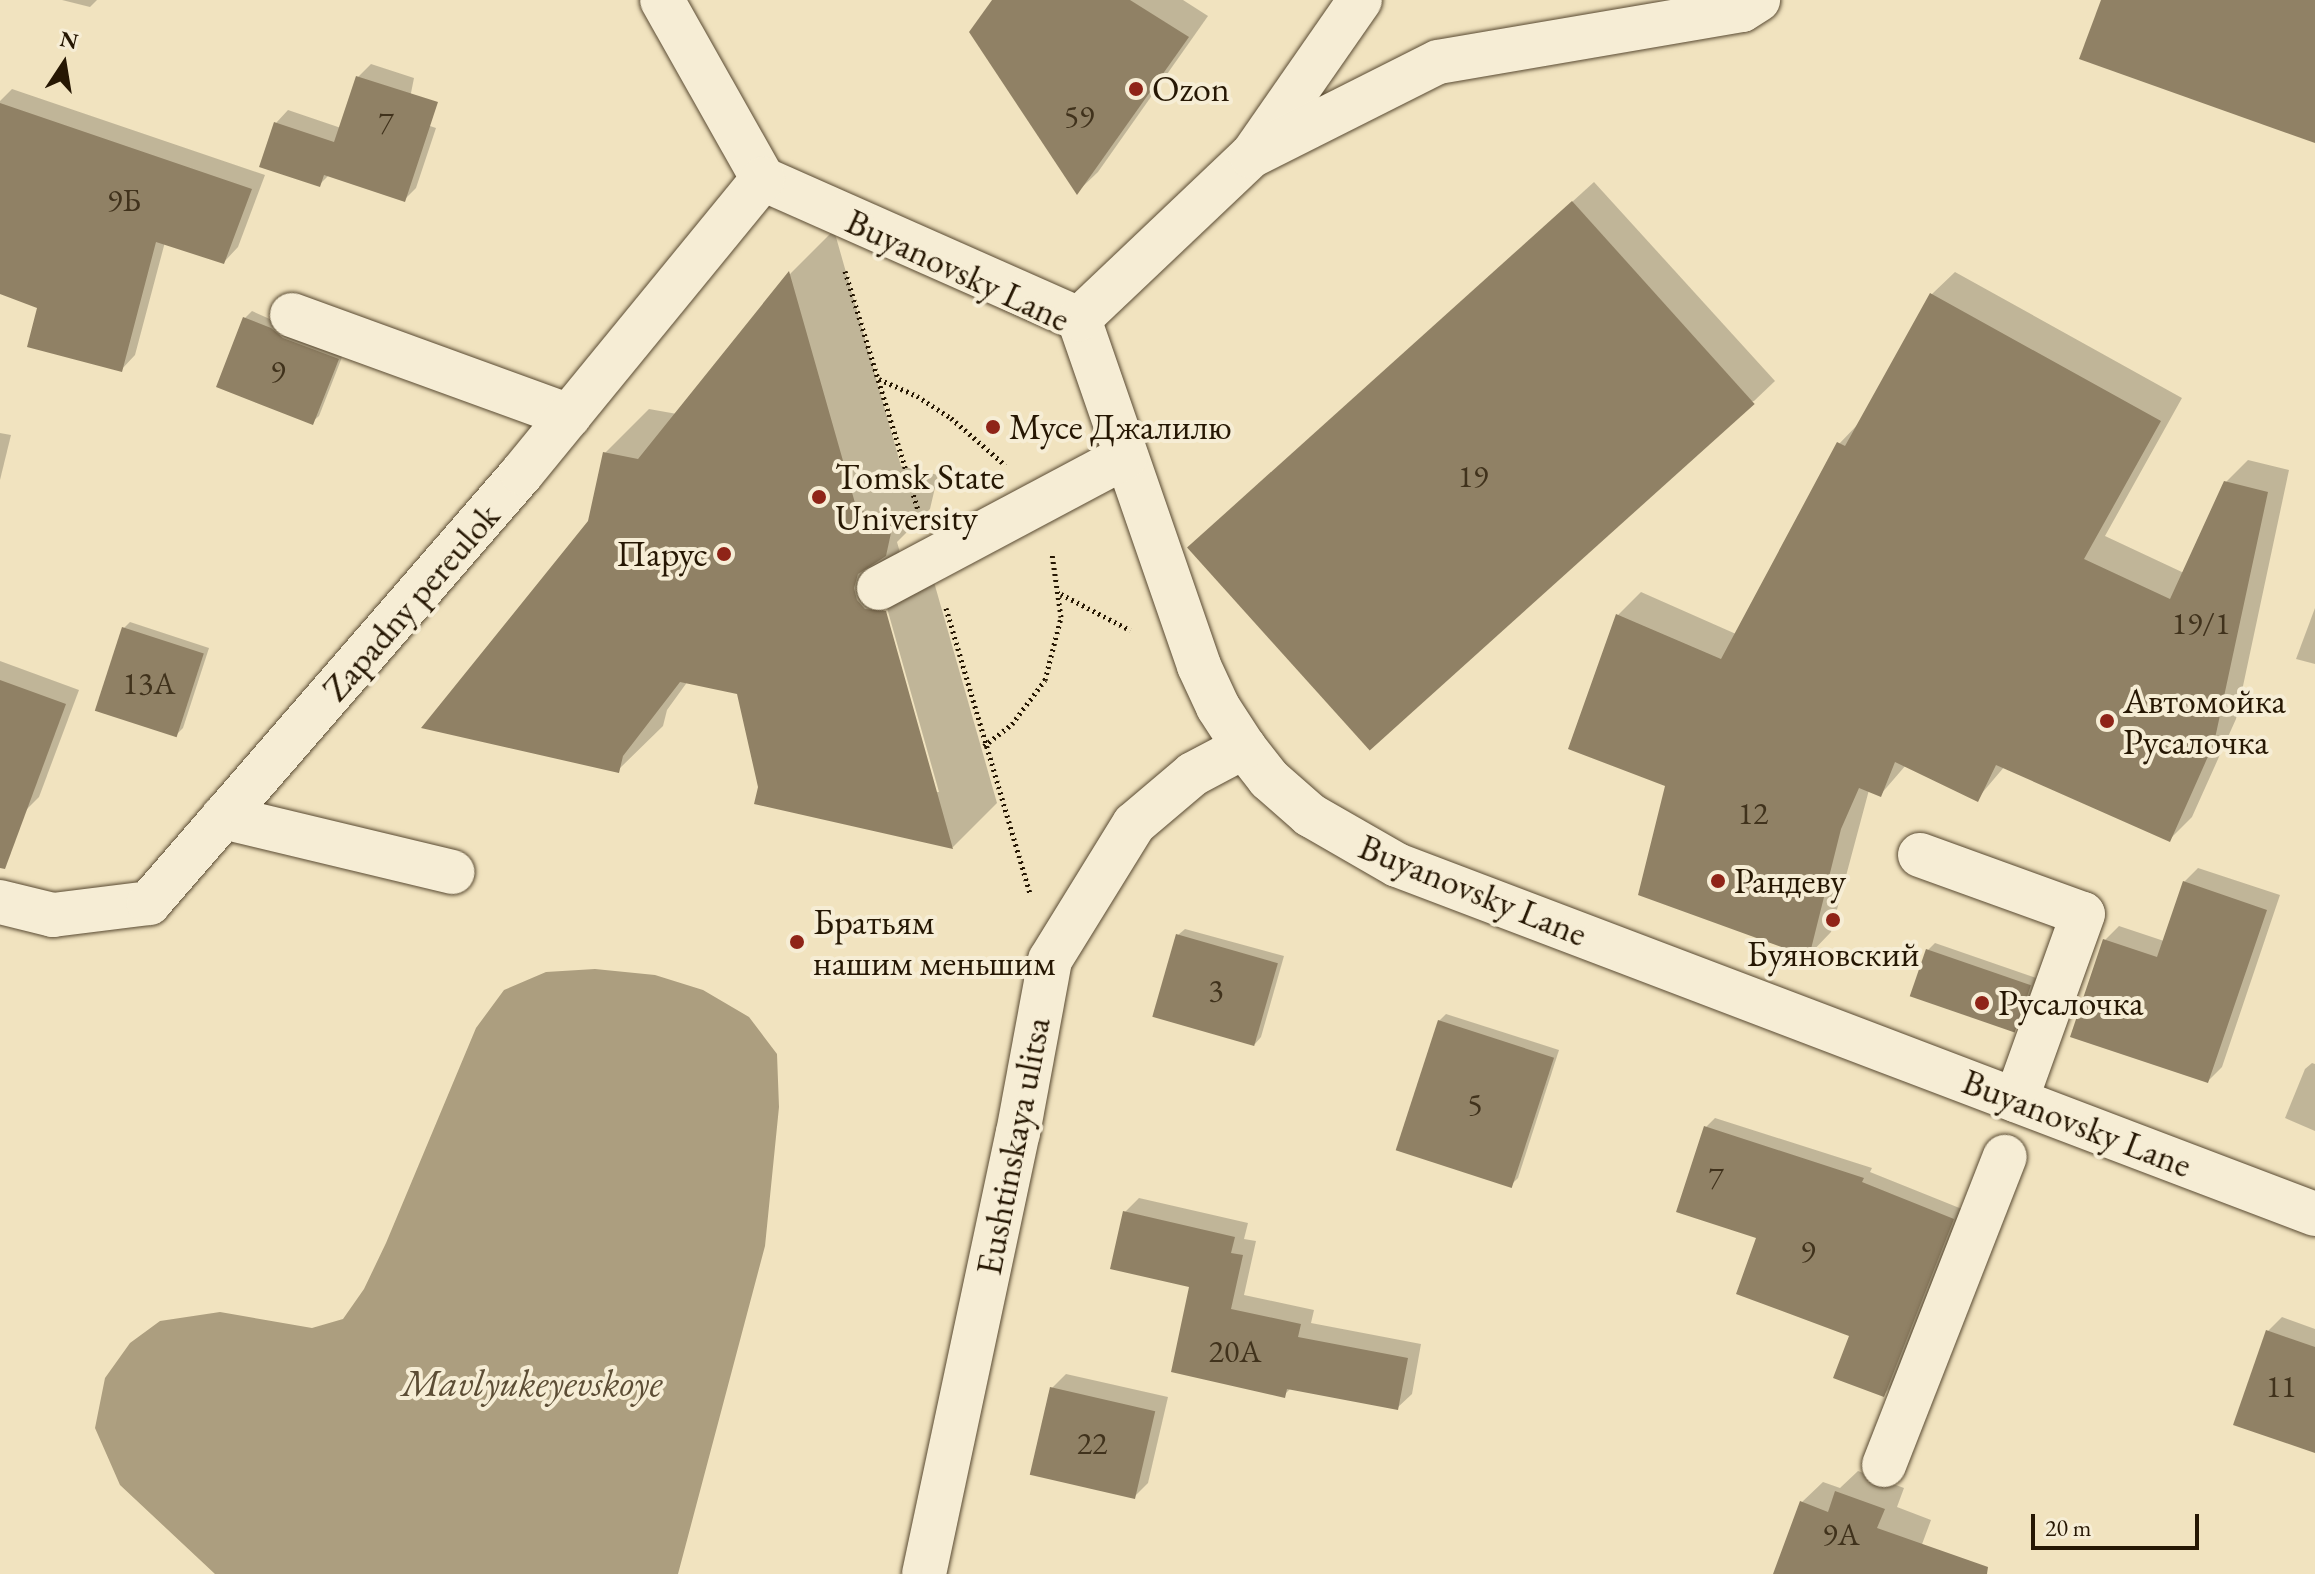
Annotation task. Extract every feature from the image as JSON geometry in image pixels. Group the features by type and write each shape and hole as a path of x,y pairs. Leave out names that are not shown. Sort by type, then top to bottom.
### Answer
{"street":[{"path":"662,0 763,179"},
{"path":"1079,319 1251,156 1360,0"},
{"path":"1251,156 1438,62 1742,10 1758,0"},
{"name":"Buyanovsky Lane","path":"763,179 1079,319 1199,666 1218,707 1269,779 1310,815 1397,865 2315,1214"},
{"name":"Zapadny pereulok","path":"0,902 53,915 149,903 569,416 763,179"},
{"path":"292,315 569,416"},
{"path":"879,588 1125,457"},
{"name":"Eushtinskaya ulitsa","path":"924,1574 1018,1133 1050,960 1134,824 1193,774 1244,747"},
{"path":"223,817 452,872"},
{"path":"1920,855 2083,914 2016,1100"},
{"path":"1884,1465 2005,1157"}],"water":[{"name":"Mavlyukeyevskoye","path":"595,969 655,975 703,990 749,1017 777,1054 779,1107 765,1246 678,1574 215,1574 120,1485 95,1428 105,1378 130,1343 160,1321 220,1312 312,1328 343,1319 364,1289 386,1243 476,1028 504,990 546,972"}],"building":[{"path":"992,0 1130,0 1189,37 1077,195 969,32"},
{"path":"2101,0 2315,0 2315,143 2079,59"},
{"path":"356,76 438,102 405,202 324,175 320,187 259,167 274,122 334,142"},
{"path":"0,103 252,189 224,264 156,242 122,372 27,347 37,308 0,294"},
{"path":"1572,201 1755,404 1370,750 1187,548"},
{"name":"Парус","path":"789,271 857,510 894,519 886,556 858,574 854,588 857,600 865,609 886,611 953,849 754,804 758,787 737,694 680,682 623,756 619,773 421,728 588,521 603,452 638,459"},
{"path":"1930,293 2161,421 2084,559 2170,599 2224,481 2268,492 2214,743 2170,842 1996,765 1978,802 1895,762 1881,797 1859,788 1841,829 1809,957 1638,895 1665,786 1568,749 1616,614 1721,659 1837,442 1845,446"},
{"path":"243,317 271,328 283,338 339,359 313,425 216,387"},
{"path":"122,627 204,654 177,737 95,711"},
{"path":"0,680 66,704 5,869 0,868"},
{"path":"2183,881 2267,910 2208,1083 2070,1037 2103,939 2157,957"},
{"path":"1176,934 1278,963 1254,1046 1152,1017"},
{"path":"1926,949 2031,985 2015,1032 1910,996"},
{"path":"1438,1020 1554,1058 1512,1188 1396,1150"},
{"path":"1704,1126 1864,1178 1862,1182 1954,1219 1884,1397 1833,1378 1849,1336 1736,1294 1756,1238 1676,1212"},
{"path":"1123,1211 1235,1237 1231,1253 1243,1255 1231,1309 1301,1324 1298,1337 1408,1358 1398,1410 1287,1389 1285,1398 1171,1372 1189,1287 1110,1269"},
{"path":"2266,1330 2315,1347 2315,1453 2233,1425"},
{"path":"1050,1387 1155,1411 1135,1499 1030,1475"},
{"path":"1835,1491 1885,1509 1877,1528 1988,1567 1987,1574 1773,1574 1800,1501 1828,1512"}],"place":[{"name":"Ozon","path":"1136,89"},
{"name":"Мусе Джалилю","path":"993,427"},
{"name":"Tomsk State University","path":"819,497"},
{"name":"Парус","path":"724,554"},
{"name":"Автомойка Русалочка","path":"2107,721"},
{"name":"Рандеву","path":"1718,881"},
{"name":"Буяновский","path":"1833,920"},
{"name":"Братьям нашим меньшим","path":"797,942"},
{"name":"Русалочка","path":"1982,1003"}]}
